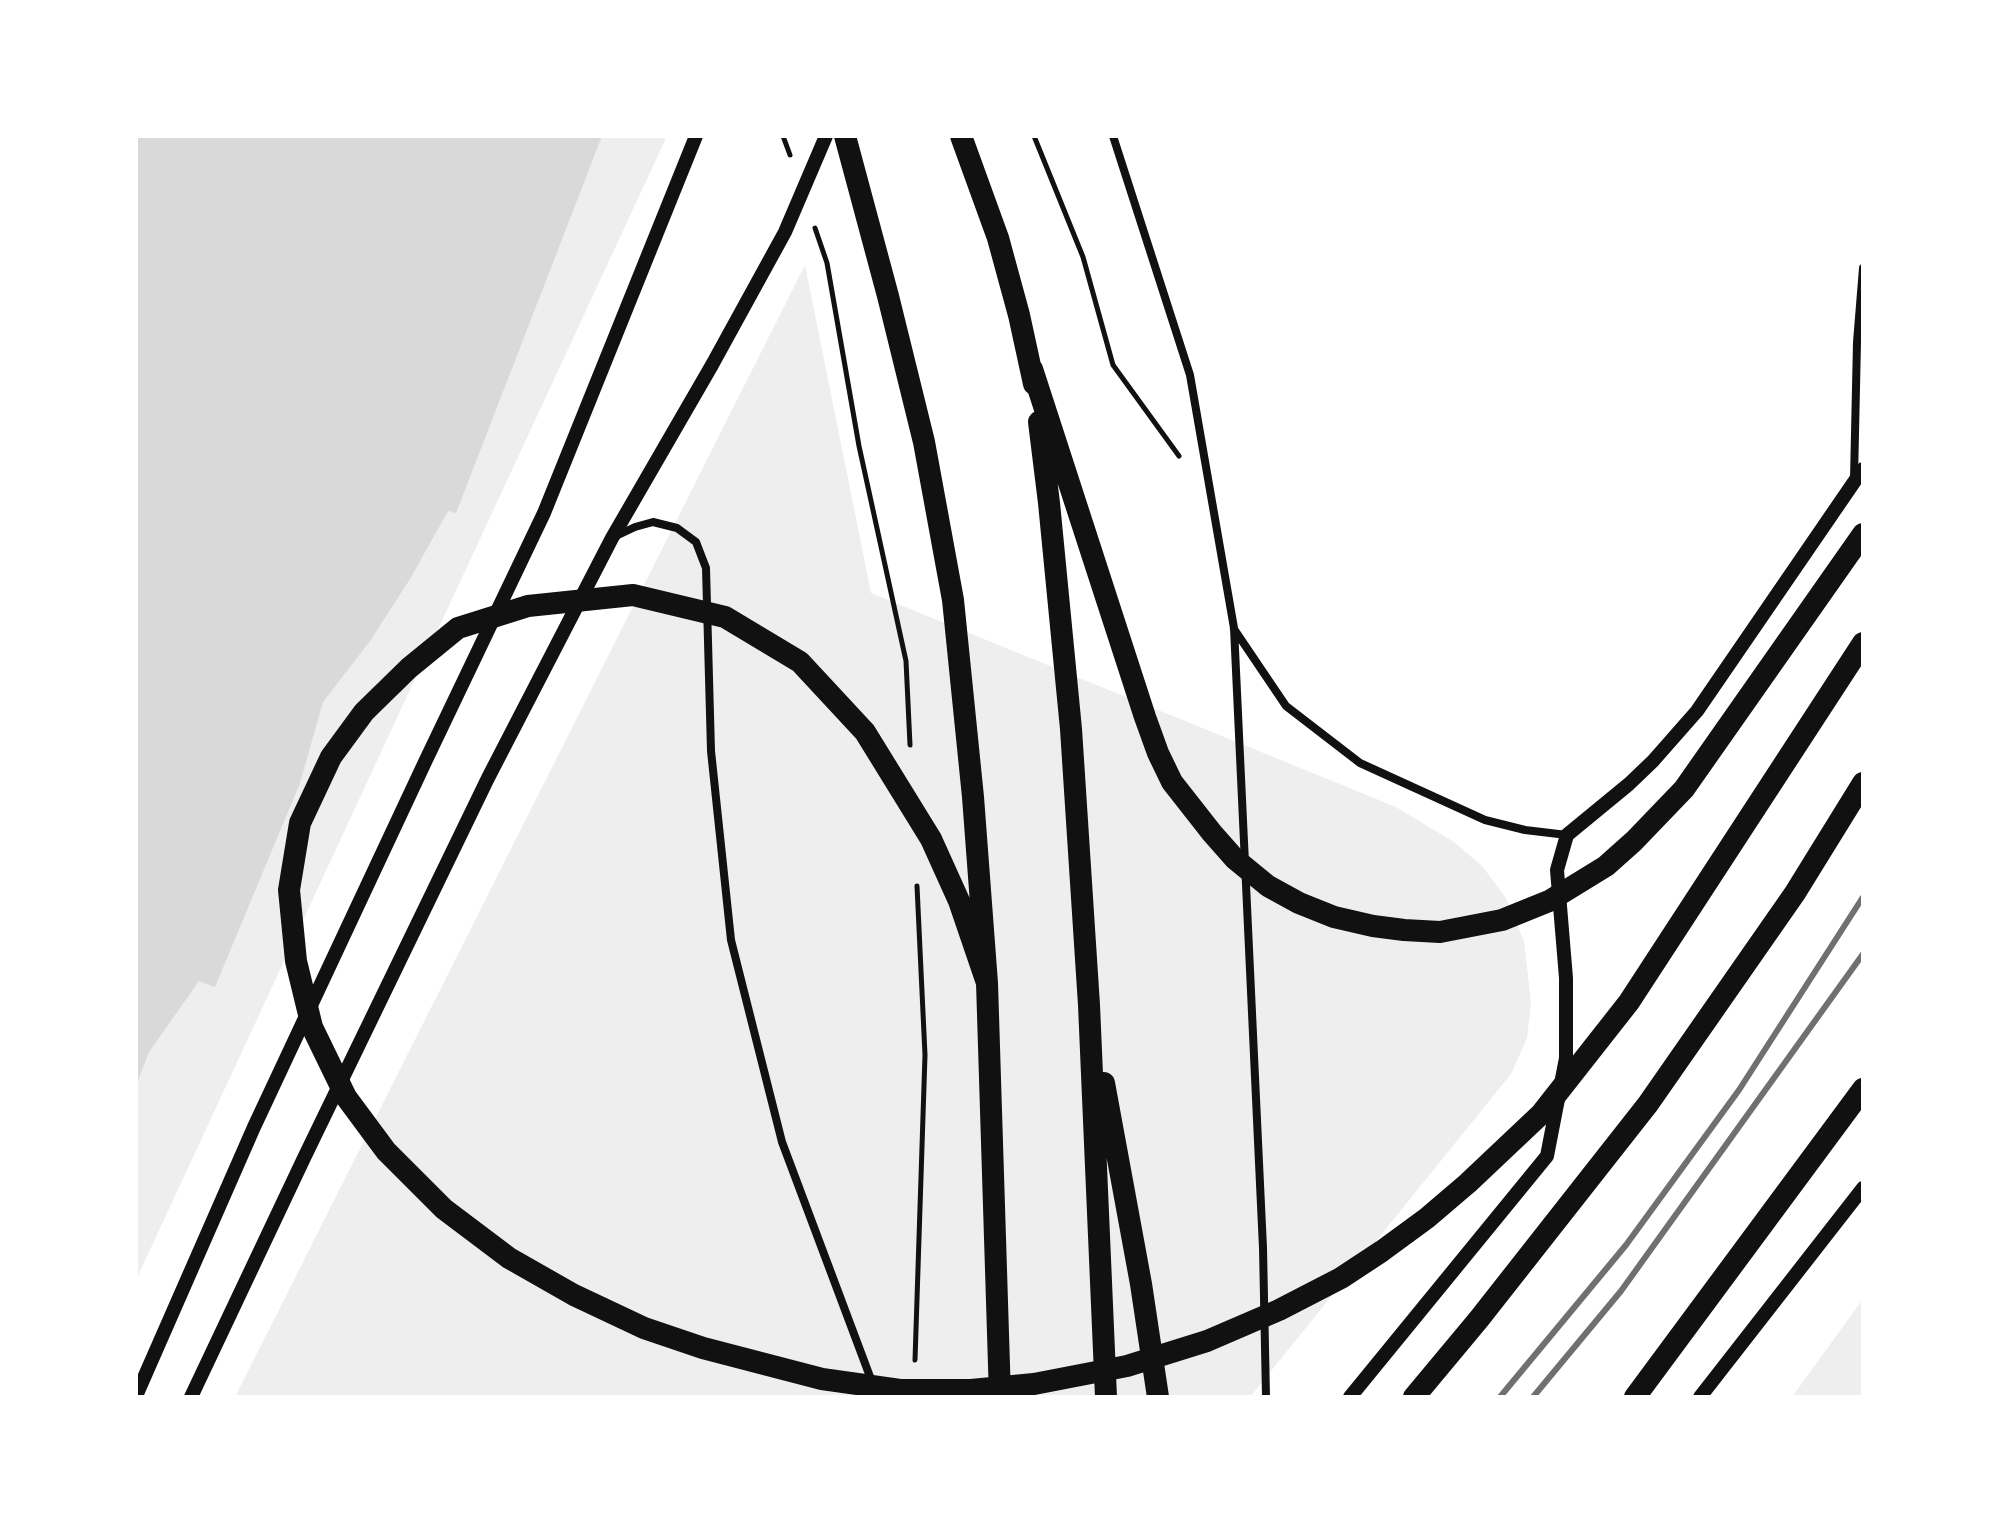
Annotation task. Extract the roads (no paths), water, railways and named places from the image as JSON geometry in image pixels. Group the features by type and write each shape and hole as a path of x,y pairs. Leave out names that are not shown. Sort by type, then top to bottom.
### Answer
{"highway":[{"path":"845,136 924,442 953,600 973,797 987,983 1000,1397"},
{"path":"961,136 998,238 1032,369 1158,753 1172,782 1235,859 1268,886 1299,903 1334,917 1373,926 1440,932 1502,920 1549,901 1606,866 1684,789 1863,534"},
{"path":"1032,369 1049,503 1071,729 1089,1005 1106,1397"},
{"path":"987,983 959,901 931,839 865,732 800,662 725,617 633,595 528,606 458,628 409,668 364,712 331,757 300,823 289,890 296,961 312,1027 346,1097 386,1151 444,1209 509,1258 574,1295 644,1328 719,1352 822,1379 900,1390 971,1390 1034,1384 1127,1366 1207,1341 1279,1310 1341,1278 1382,1251 1468,1183 1541,1114 1629,1002 1863,643"},
{"path":"1414,1397 1648,1104 1795,893 1863,783"},
{"path":"1089,1005 1141,1284 1158,1397"},
{"path":"1635,1397 1863,1089"}],"street":[{"path":"136,1396 261,1113 544,513 696,136"},
{"path":"191,1397 488,778 612,538 785,232 826,136"},
{"path":"1113,136 1190,375 1234,628 1263,1248 1266,1397"},
{"path":"1350,1397 1547,1156 1566,1058 1566,978 1557,870 1567,835 1629,784 1697,711 1859,474 1857,342 1863,268"},
{"path":"612,538 653,522 677,528 696,542 706,568 711,751 731,940 782,1142 878,1397"},
{"path":"1234,628 1286,706 1360,763 1485,820 1525,830 1567,835"},
{"path":"1700,1397 1863,1188"}],"railway":[{"path":"1500,1397 1626,1245 1739,1090 1863,897"},
{"path":"1533,1397 1621,1291 1863,954"}]}
